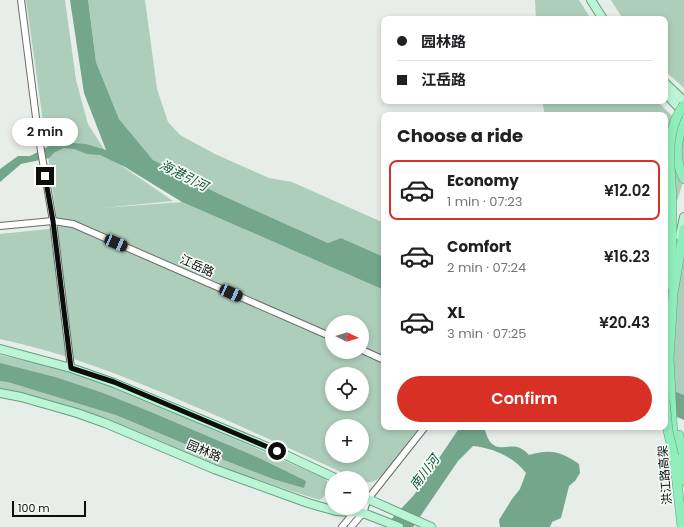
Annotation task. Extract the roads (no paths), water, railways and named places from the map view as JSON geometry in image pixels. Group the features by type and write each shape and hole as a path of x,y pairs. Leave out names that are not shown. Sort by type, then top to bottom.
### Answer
{"highway":[{"path":"668,287 672,244 671,134 677,116 684,105"},
{"path":"684,121 677,142 679,166 684,179"},
{"name":"洪江路高架","path":"681,527 674,456 669,344 674,282 684,229"},
{"name":"洪江路高架","path":"684,252 678,297 674,350 678,431 684,481"},
{"path":"668,430 674,456"}],"main road":[{"path":"591,0 601,16"},
{"path":"597,0 607,16"},
{"path":"668,86 684,101"},
{"path":"668,96 684,113"},
{"path":"668,310 678,244 684,216"},
{"path":"0,349 71,368 114,382 277,451 325,473"},
{"name":"园林路","path":"0,393 21,397 77,413 128,432 214,469 325,508"},
{"path":"668,407 681,527"},
{"name":"园林路","path":"369,508 430,527"},
{"name":"园林路","path":"369,510 399,527"}],"street":[{"path":"21,0 42,162 53,221 71,368"},
{"name":"江岳路","path":"0,226 53,221 73,224 325,334"},
{"path":"369,353 381,359"},
{"path":"369,495 423,430"},
{"path":"342,527 352,515"},
{"path":"351,527 356,515"}],"water label":[{"name":"海港引河","path":"184,175"},
{"name":"南川河","path":"424,472"}]}
